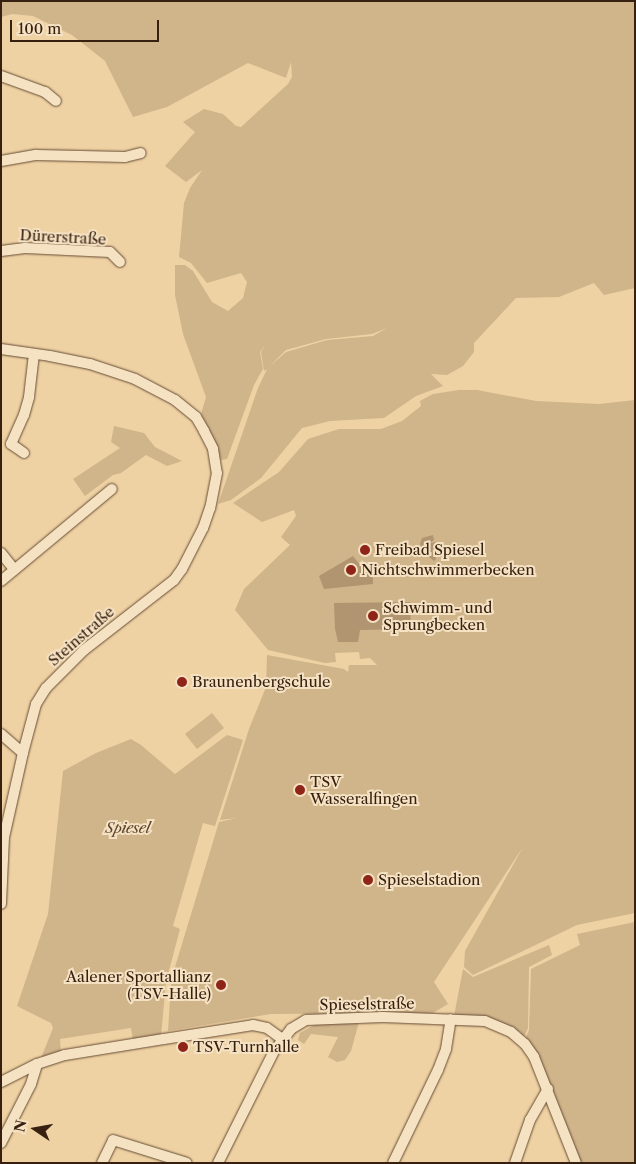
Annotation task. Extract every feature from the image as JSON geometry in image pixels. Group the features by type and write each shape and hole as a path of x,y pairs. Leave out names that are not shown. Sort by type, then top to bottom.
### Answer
{"street":[{"path":"1,76 44,92 56,101"},
{"path":"1,161 36,155 125,157 141,153"},
{"name":"Dürerstraße","path":"1,251 25,248 110,252 120,262"},
{"path":"1,350 34,354 29,397 24,416 11,444 24,453"},
{"name":"Steinstraße","path":"1,904 4,837 36,704 46,688 84,650 174,580 188,560 210,508 217,473 213,449 196,417 175,400 135,379 70,359 34,354"},
{"path":"1,581 112,489"},
{"path":"1,553 14,570"},
{"path":"1,734 23,753"},
{"name":"Spieselstraße","path":"218,1163 274,1051 291,1029 306,1020 383,1017 485,1021 511,1032 525,1044 534,1057 576,1163"},
{"path":"393,1163 438,1070 446,1049 451,1019"},
{"path":"1,1082 37,1064 65,1056 253,1025 267,1028 282,1039"},
{"path":"1,1143 31,1084 37,1064"},
{"path":"515,1163 530,1120 548,1089"},
{"path":"102,1163 113,1140 135,1145 187,1163"}],"green space":[{"path":"1,1 635,1 635,288 604,295 594,283 559,297 516,298 474,343 474,352 463,366 447,375 431,374 443,386 416,396 384,418 330,421 302,428 261,478 231,500 218,504 258,388 267,369 264,371 261,352 265,345 260,352 263,369 254,385 227,459 221,460 214,440 201,414 206,397 183,334 175,295 175,265 185,265 193,271 212,302 228,311 243,298 247,282 241,273 207,283 191,263 179,257 184,203 190,188 202,170 186,182 165,166 195,132 183,122 204,109 223,114 236,126 241,127 288,84 292,77 291,62 286,78 248,63 167,107 133,117 105,61 72,35 33,16 12,14 1,17","holes":["387,328 373,336 327,340 286,352 269,367 286,350 326,339 372,334"]},
{"path":"459,390 477,390 536,401 599,404 635,400 635,913 577,925 473,975 464,967 465,951 523,847 434,982 448,1004 433,1013 271,1014 168,1031 171,985 175,967 219,822 237,818 220,820 249,729 266,687 267,655 344,669 348,672 349,665 377,665 370,658 360,659 359,652 335,653 336,662 325,663 268,650 235,610 244,589 290,545 281,537 296,516 294,510 262,522 233,503 279,472 308,439 339,429 381,429 402,421 421,406 420,401 433,394"},
{"path":"114,426 144,433 155,447 182,461 167,466 146,455 121,473 113,475 85,496 73,479 120,448 111,442"},
{"path":"212,713 224,728 197,749 185,734"},
{"name":"Spiesel","path":"227,735 243,740 215,826 203,823 173,926 180,929 166,982 161,1036 133,1041 131,1028 60,1039 61,1053 41,1058 53,1028 51,1023 17,1006 48,914 63,771 96,753 131,739 141,745 175,774"},
{"path":"635,922 635,1163 577,1163 525,1039 529,1030 531,969 580,945 577,934"},
{"path":"549,945 552,955 529,967 528,1028 524,1037 520,1032 486,1018 454,1016 463,969 473,977"},
{"path":"359,1022 351,1051 345,1060 337,1062 328,1057 338,1037 311,1034 304,1044 298,1040 300,1033 314,1025"}],"shaded area":[{"path":"433,535 434,540 430,543 436,542 437,546 434,549 436,559 434,561 428,556 431,554 425,547 421,548 420,544 422,538"},
{"name":"Nichtschwimmerbecken","path":"353,556 360,565 373,565 373,584 324,589 319,576"},
{"name":"Schwimm- und Sprungbecken","path":"410,602 411,629 360,630 358,642 338,642 335,629 334,603"}],"place":[{"name":"Freibad Spiesel","path":"365,550"},
{"name":"Nichtschwimmerbecken","path":"351,570"},
{"name":"Schwimm- und Sprungbecken","path":"373,616"},
{"name":"Braunenbergschule","path":"182,682"},
{"name":"TSV Wasseralfingen","path":"300,790"},
{"name":"Spieselstadion","path":"368,880"},
{"name":"Aalener Sportallianz (TSV-Halle)","path":"221,985"},
{"name":"TSV-Turnhalle","path":"183,1047"}]}
